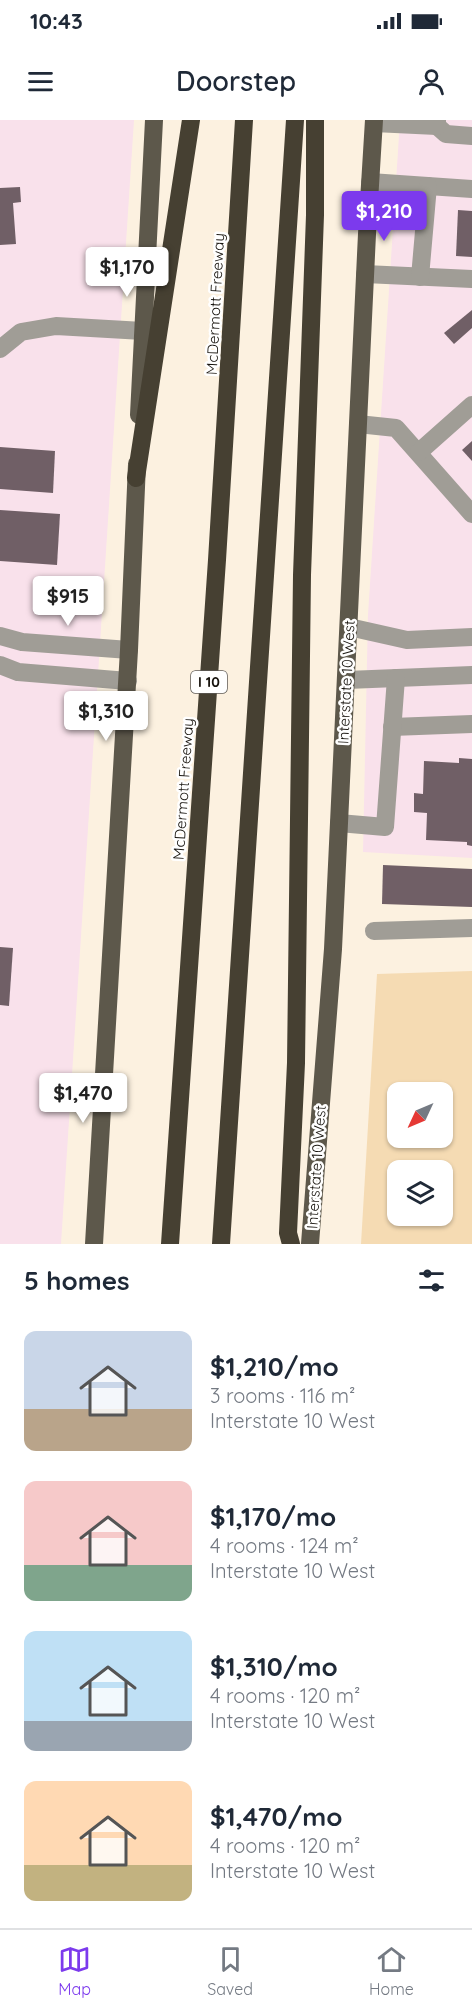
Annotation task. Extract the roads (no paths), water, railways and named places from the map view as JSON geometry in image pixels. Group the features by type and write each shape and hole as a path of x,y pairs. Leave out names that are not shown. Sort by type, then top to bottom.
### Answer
{"highway":[{"path":"136,478 191,120"},
{"name":"McDermott Freeway","path":"170,1244 217,560 244,120"},
{"path":"221,1244 295,120"},
{"path":"291,1244 288,1233 296,1063 302,576 314,226 315,120"}],"main road":[{"path":"94,1244 128,681 154,120"},
{"name":"Interstate 10 West","path":"309,1244 333,949 374,122"}],"street":[{"path":"374,122 437,123 446,134 472,136"},
{"path":"370,182 472,189"},
{"path":"420,277 428,186"},
{"path":"365,274 472,279"},
{"path":"0,349 21,332 56,326 143,331"},
{"path":"419,452 472,405"},
{"path":"358,424 396,428 472,514"},
{"path":"349,627 407,640 472,638"},
{"path":"0,636 22,642 129,650"},
{"path":"0,665 18,672 128,681"},
{"path":"347,680 472,675"},
{"path":"339,823 385,827 396,678"},
{"path":"392,727 472,724"},
{"path":"374,931 472,928"}]}
